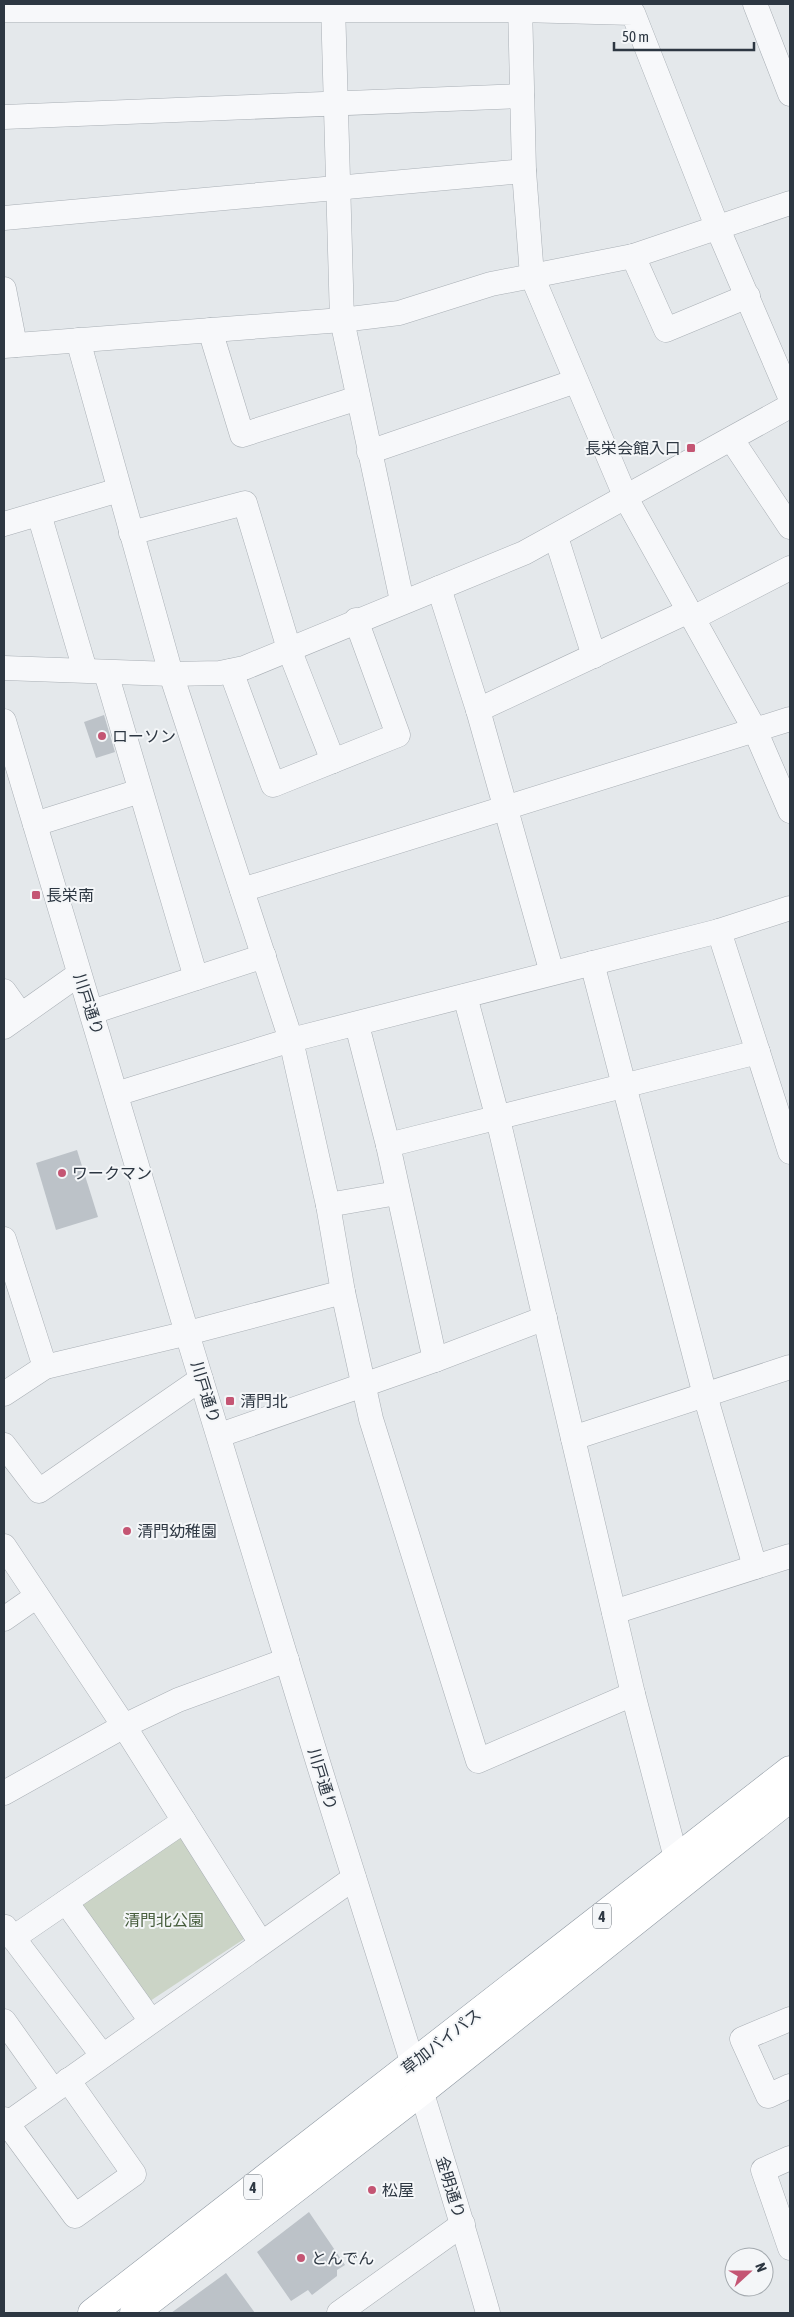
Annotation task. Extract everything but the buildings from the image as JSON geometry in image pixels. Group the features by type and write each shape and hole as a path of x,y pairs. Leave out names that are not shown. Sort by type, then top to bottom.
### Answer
{"highway":[{"name":"草加バイパス","path":"92,2313 790,1770"},
{"name":"草加バイパス","path":"134,2313 422,2091 790,1798"}],"street":[{"path":"756,4 790,94"},
{"path":"333,7 342,320 402,601"},
{"path":"520,7 524,171 532,276 626,498 756,730 790,811"},
{"path":"4,10 520,7 633,12 718,229 790,397"},
{"path":"4,117 336,102 522,96"},
{"path":"4,218 524,171"},
{"path":"4,289 9,345 342,320 399,313 491,284 633,256 718,229 790,203"},
{"path":"633,256 666,330 748,296"},
{"path":"210,330 242,435 358,398"},
{"path":"78,340 171,674 291,1040 328,1205 343,1292 371,1419 478,1761 633,1694"},
{"path":"369,452 576,380"},
{"path":"4,668 171,674 232,671 402,601 492,567 556,537 790,406"},
{"path":"732,440 790,527"},
{"path":"4,524 119,490"},
{"path":"131,533 245,503 289,649 333,761"},
{"path":"39,514 95,672 140,791 196,978"},
{"path":"556,537 594,656"},
{"path":"478,710 790,568"},
{"path":"439,588 478,710 552,973"},
{"path":"232,671 273,785 398,735 356,620"},
{"path":"242,890 790,719"},
{"name":"川戸通り","path":"4,721 201,1379 220,1435 354,1878 414,2061"},
{"path":"34,824 140,791"},
{"path":"116,1094 291,1040 357,1025 719,931 790,908"},
{"path":"719,931 758,1052 781,1097 790,1152"},
{"path":"92,1012 264,956"},
{"path":"592,963 705,1395 755,1567"},
{"path":"4,991 12,1021 79,974"},
{"path":"466,996 498,1119 633,1694 676,1858"},
{"path":"357,1025 388,1145 435,1360"},
{"path":"388,1145 498,1119 758,1052"},
{"path":"328,1205 397,1193"},
{"path":"4,1238 44,1367"},
{"path":"4,1394 44,1367 188,1333 343,1292"},
{"path":"220,1435 435,1360 545,1318"},
{"path":"572,1438 790,1367"},
{"path":"4,1445 39,1490 201,1379"},
{"path":"4,1546 124,1726 261,1943"},
{"path":"614,1612 790,1556"},
{"path":"4,1618 37,1596"},
{"path":"4,1793 124,1726 178,1700 287,1660"},
{"path":"102,2055 8,1932 66,1902 184,1821"},
{"path":"4,2021 61,2085 134,2174 74,2216 5,2123 61,2085 354,1878"},
{"path":"66,1902 151,2021"},
{"path":"790,2019 742,2039 768,2096 790,2086"},
{"name":"金明通り","path":"414,2061 488,2313"},
{"path":"790,2158 763,2170 790,2248"},
{"path":"339,2313 462,2224"}],"green space":[{"name":"清門北公園","path":"180,1836 247,1937 147,2003 79,1905"}],"place":[{"name":"長栄会館入口","path":"691,448"},
{"name":"ローソン","path":"102,736"},
{"name":"長栄南","path":"36,895"},
{"name":"ワークマン","path":"62,1173"},
{"name":"清門北","path":"230,1401"},
{"name":"清門幼稚園","path":"127,1531"},
{"name":"松屋","path":"372,2190"},
{"name":"とんでん","path":"301,2258"}]}
